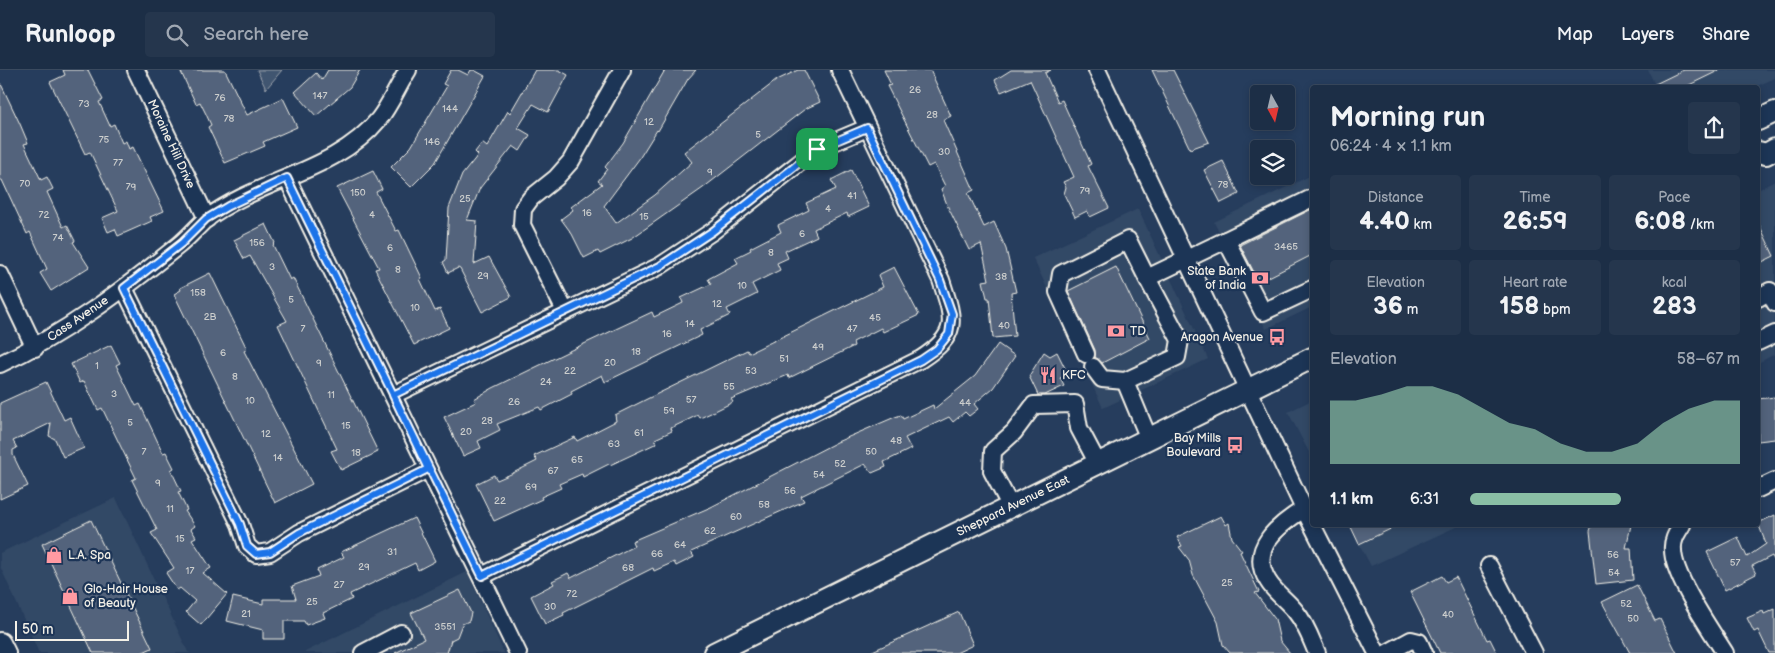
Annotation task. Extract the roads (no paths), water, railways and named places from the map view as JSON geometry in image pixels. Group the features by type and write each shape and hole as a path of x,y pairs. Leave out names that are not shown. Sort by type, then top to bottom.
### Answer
{"main road":[{"path":"1760,119 1775,112"},
{"path":"1760,152 1766,154 1775,150"},
{"name":"Sheppard Avenue East","path":"714,653 1310,359"},
{"path":"0,643 5,653"}],"street":[{"name":"Moraine Hill Drive","path":"136,70 206,219"},
{"name":"Cass Avenue","path":"0,364 35,348 124,288 182,243 206,219 228,206 340,152 361,137 379,118 408,70"},
{"path":"565,311 522,225 523,209 531,198 556,178 571,161 622,70"},
{"path":"482,576 921,360 937,349 949,334 952,314 940,280 840,70"},
{"path":"1097,70 1310,522"},
{"path":"393,395 660,266 713,231 817,149 867,128"},
{"path":"287,178 518,653"},
{"path":"1147,278 1310,199"},
{"path":"1128,240 1147,278 1180,340 1178,357 1125,381 1102,379 1090,360 1058,292 1061,274 1128,240"},
{"path":"1226,240 1263,312 1310,290"},
{"path":"0,274 35,348"},
{"path":"124,288 240,524 247,546 256,554 270,552 299,533 428,469"},
{"path":"1760,297 1770,292 1775,303"},
{"path":"1760,341 1775,334"},
{"path":"1125,381 1149,439"},
{"path":"1011,507 992,471 993,451 1014,432 1034,405 1075,404 1079,428 1098,464"},
{"path":"1760,488 1775,481"},
{"path":"1304,510 1277,527 1268,538 1262,555 1263,568 1267,580 1300,618 1317,653"},
{"path":"1313,527 1377,653"},
{"path":"1680,527 1676,533 1672,547 1677,567 1725,653"},
{"path":"1489,566 1534,653"},
{"path":"363,653 401,632"},
{"path":"1387,653 1411,640 1419,642 1424,653"}],"place":[{"name":"State Bank of India","path":"1260,278"},
{"name":"TD","path":"1116,331"},
{"name":"Aragon Avenue","path":"1277,337"},
{"name":"KFC","path":"1048,375"},
{"name":"Bay Mills Boulevard","path":"1235,445"},
{"name":"L.A. Spa","path":"54,555"},
{"name":"Glo-Hair House of Beauty","path":"70,596"}]}
